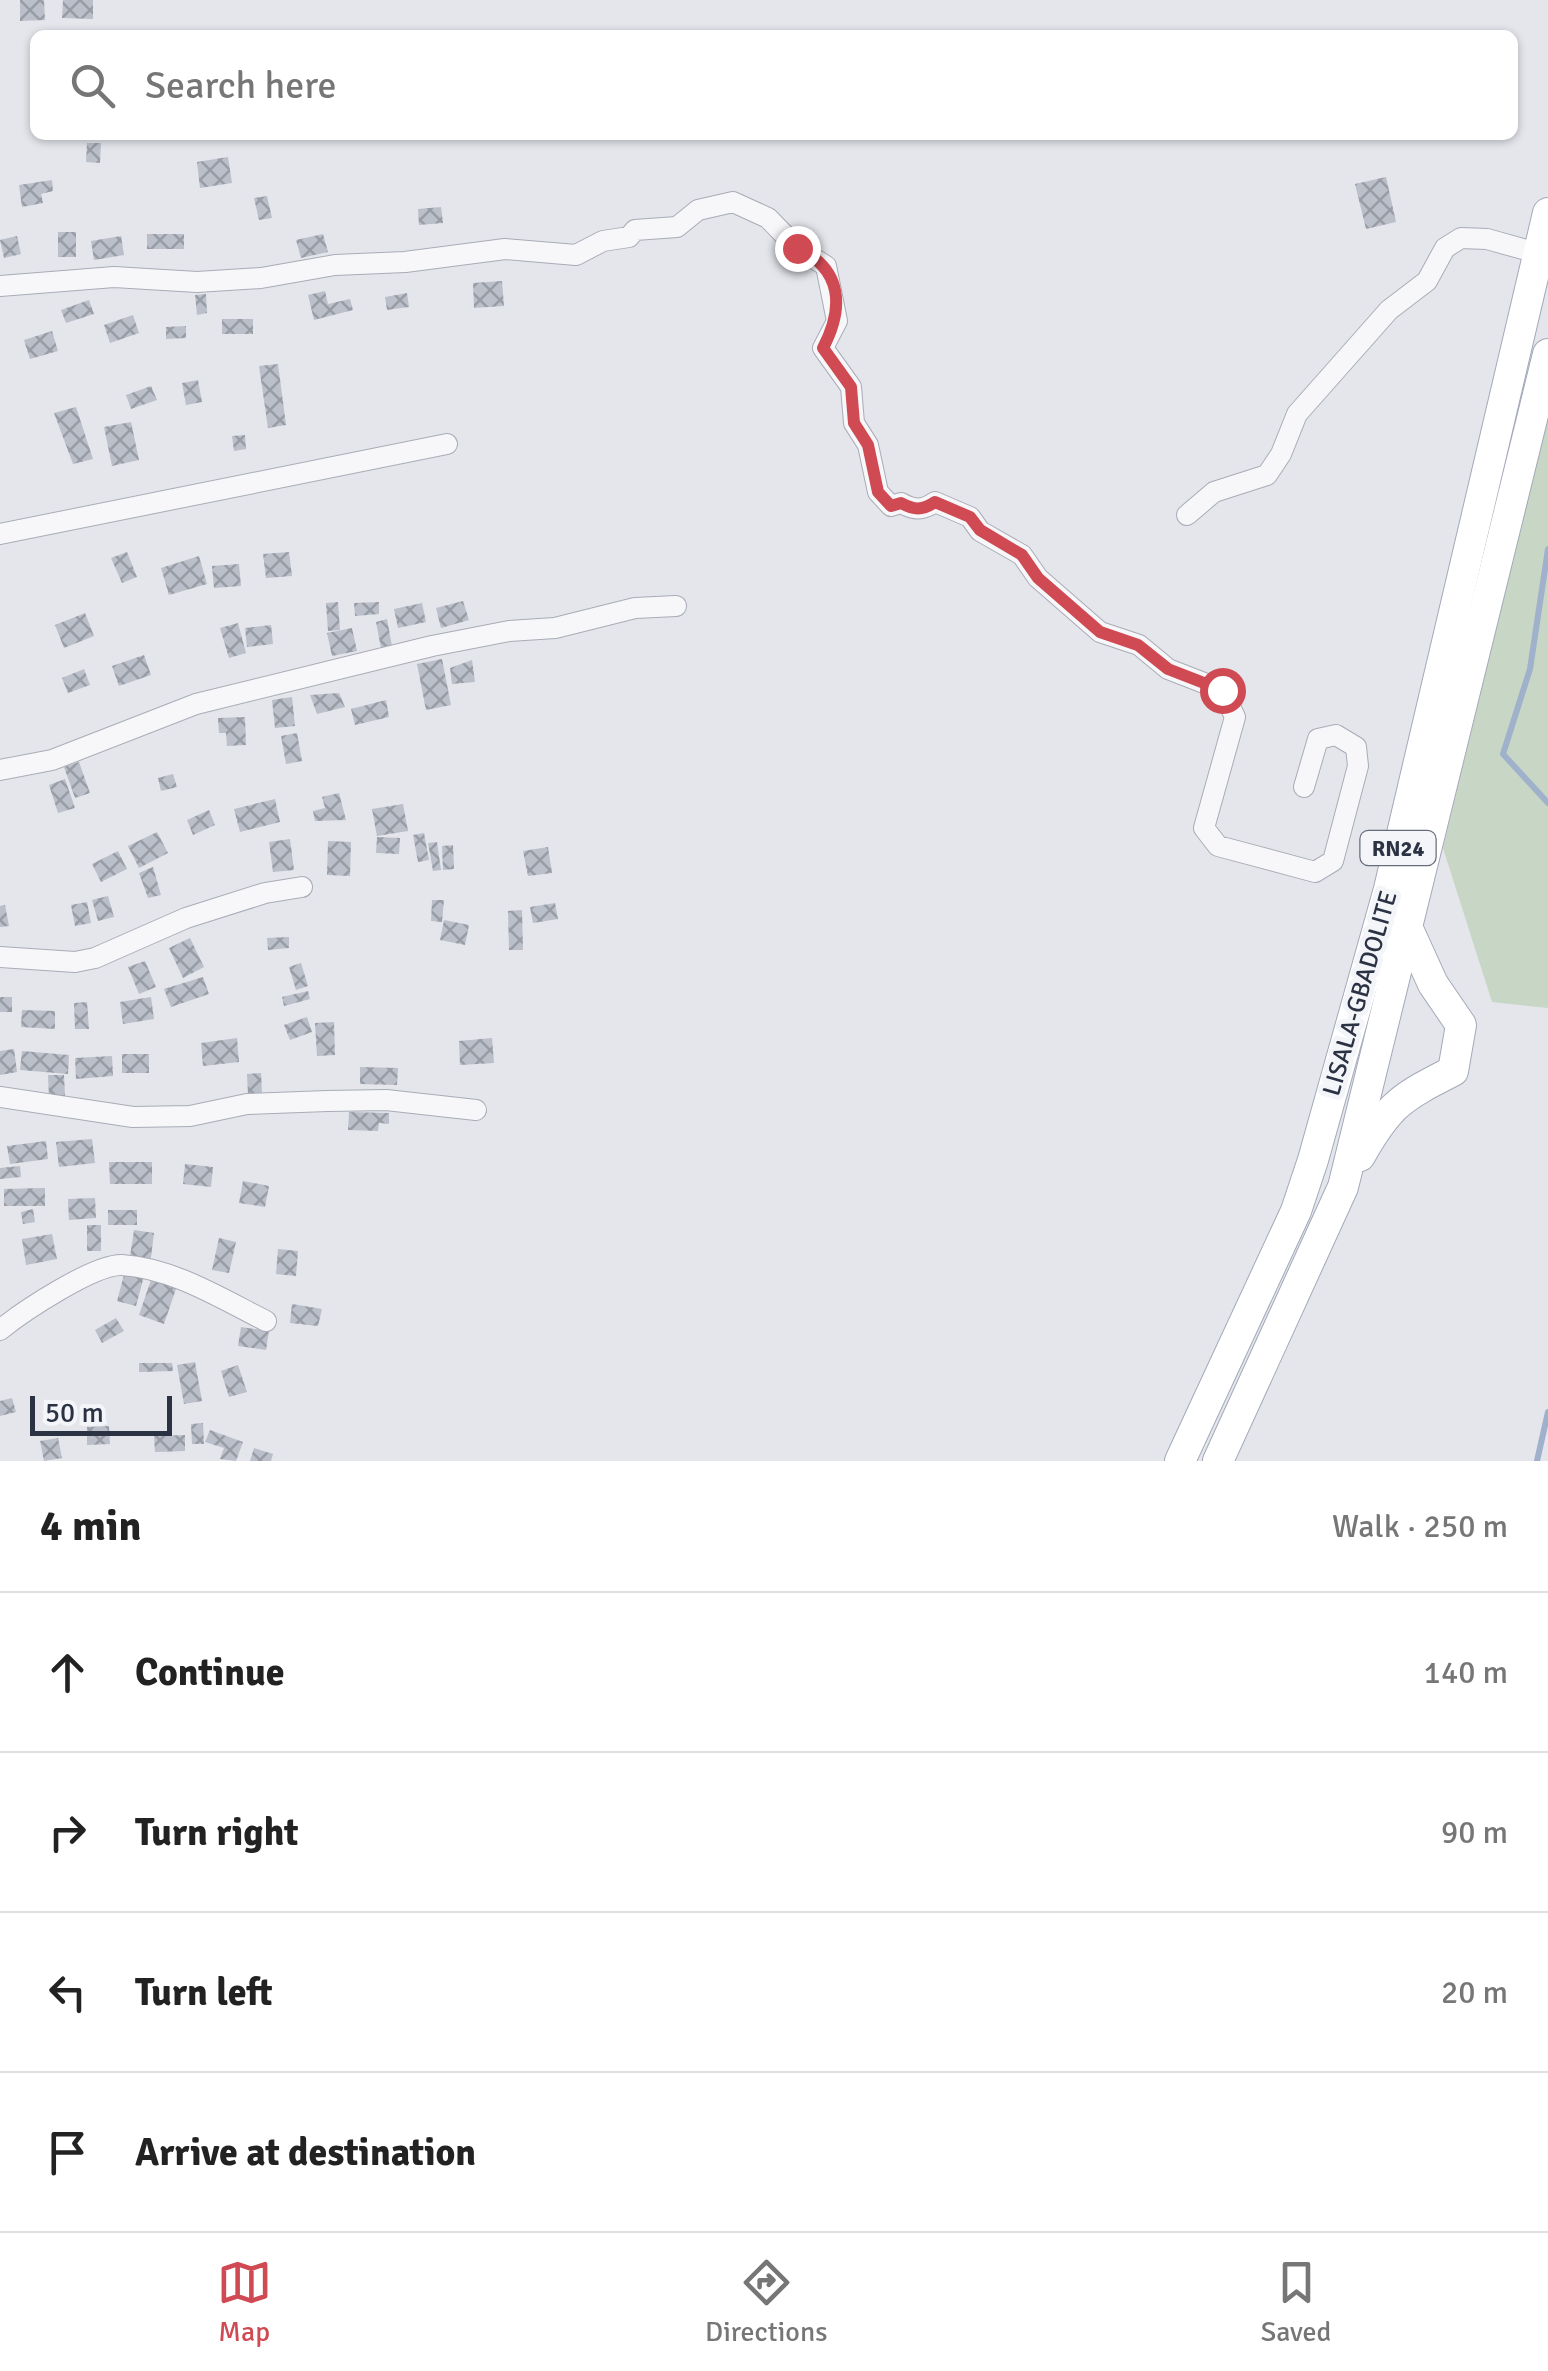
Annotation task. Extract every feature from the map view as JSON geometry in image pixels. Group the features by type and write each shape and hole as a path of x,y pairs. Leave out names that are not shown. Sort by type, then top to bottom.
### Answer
{"main road":[{"name":"LISALA-GBADOLITE","path":"1180,1461 1296,1211 1313,1160 1388,889 1548,213"},
{"name":"LISALA-GBADOLITE","path":"1218,1461 1343,1187 1548,354"},
{"path":"1343,1187 1384,1113 1407,1095 1454,1071 1461,1024 1427,974 1408,928"}],"street":[{"path":"0,286 114,277 198,282 262,278 335,265 404,262 505,248 576,255 603,241 629,237 635,230 677,227 698,210 733,202 768,218 797,248 826,266 838,320 823,348 851,387 854,423 868,445 878,492 891,506 901,503 913,510 925,509 935,502 970,517 980,530 1022,555 1038,578 1100,632 1138,645 1168,669 1222,690 1235,717 1204,828 1218,846 1316,872 1333,861 1358,766 1356,747 1336,736 1318,740 1304,787"},
{"path":"1187,515 1214,492 1266,475 1281,454 1297,414 1389,310 1427,281 1445,248 1461,238 1474,238 1537,253"},
{"path":"0,534 448,444"},
{"path":"0,770 52,760 196,704 432,646 509,631 555,628 636,608 676,606"},
{"path":"0,957 15,954 74,962 95,958 200,913 265,893 302,887"},
{"path":"0,1097 133,1116 190,1116 247,1104 366,1100 476,1110"},
{"path":"0,1330 77,1281 122,1265 180,1279 266,1321"}],"green space":[{"path":"1548,414 1548,1008 1492,1002 1443,848"}],"building":[{"path":"20,0 44,0 45,20 20,21"},
{"path":"63,0 93,0 93,19 62,18"},
{"path":"87,143 101,143 100,163 86,162"},
{"path":"228,157 232,183 200,188 197,162"},
{"path":"1386,177 1396,222 1366,229 1355,184"},
{"path":"52,180 53,191 41,194 43,203 22,207 19,185"},
{"path":"267,196 272,218 259,220 254,198"},
{"path":"441,207 443,223 419,225 418,209"},
{"path":"58,232 76,232 76,257 58,257"},
{"path":"147,234 184,234 184,249 147,249"},
{"path":"323,234 328,252 301,258 296,240"},
{"path":"17,236 21,254 4,258 0,240"},
{"path":"121,236 124,255 94,260 91,241"},
{"path":"502,281 504,306 474,308 473,283"},
{"path":"325,291 328,304 350,299 353,310 314,320 308,295"},
{"path":"407,293 409,307 387,310 385,297"},
{"path":"206,294 207,313 197,315 195,295"},
{"path":"89,300 94,314 66,323 61,310"},
{"path":"133,315 139,333 110,343 104,325"},
{"path":"222,319 253,319 253,334 222,334"},
{"path":"186,326 186,338 166,339 166,327"},
{"path":"52,331 58,351 30,359 24,340"},
{"path":"278,364 286,425 268,428 259,366"},
{"path":"198,380 202,402 186,405 182,383"},
{"path":"151,386 157,400 131,409 126,395"},
{"path":"76,407 93,459 73,464 54,413"},
{"path":"131,422 139,460 112,466 104,427"},
{"path":"245,435 246,449 234,451 232,436"},
{"path":"127,552 137,577 122,583 111,558"},
{"path":"289,552 292,576 266,578 263,554"},
{"path":"199,556 207,584 169,595 161,568"},
{"path":"239,564 241,586 214,588 212,566"},
{"path":"463,601 469,620 441,628 436,608"},
{"path":"338,602 340,630 328,631 326,603"},
{"path":"379,602 379,614 355,616 354,603"},
{"path":"422,603 426,622 398,628 394,609"},
{"path":"85,613 94,636 64,648 55,625"},
{"path":"387,619 392,646 381,648 376,622"},
{"path":"238,623 246,653 229,658 220,628"},
{"path":"271,625 273,644 247,647 245,628"},
{"path":"352,628 357,651 332,656 327,633"},
{"path":"144,655 151,675 119,686 112,666"},
{"path":"442,659 451,705 426,710 417,664"},
{"path":"472,660 475,682 452,684 450,668"},
{"path":"84,669 90,685 68,693 62,678"},
{"path":"339,693 345,707 317,714 310,695"},
{"path":"292,697 295,726 275,728 272,700"},
{"path":"386,700 389,717 355,725 351,709"},
{"path":"245,717 246,745 227,746 226,733 219,733 218,718"},
{"path":"297,733 302,761 286,764 281,736"},
{"path":"79,762 90,793 75,798 64,767"},
{"path":"173,774 177,787 161,791 158,778"},
{"path":"65,779 75,808 58,813 49,785"},
{"path":"339,793 346,820 315,821 313,811 325,808 322,797"},
{"path":"275,799 280,822 240,832 234,809"},
{"path":"403,804 408,831 377,836 372,809"},
{"path":"209,810 215,825 193,835 187,820"},
{"path":"157,832 168,853 139,868 128,846"},
{"path":"424,833 429,860 418,862 413,835"},
{"path":"377,837 400,838 399,854 376,853"},
{"path":"290,839 294,870 273,872 269,842"},
{"path":"328,841 351,842 350,876 327,875"},
{"path":"437,842 441,870 433,871 428,843"},
{"path":"453,845 454,869 443,870 442,846"},
{"path":"548,847 552,873 528,876 523,851"},
{"path":"118,851 127,869 101,882 92,864"},
{"path":"153,867 161,895 148,898 139,873"},
{"path":"108,896 114,917 98,921 92,900"},
{"path":"432,900 444,900 442,922 431,921"},
{"path":"87,902 91,923 75,926 71,905"},
{"path":"555,903 558,919 533,923 530,907"},
{"path":"5,905 9,926 0,927 0,906"},
{"path":"522,910 523,950 509,950 508,911"},
{"path":"444,920 469,925 465,945 440,940"},
{"path":"289,937 289,948 268,950 267,938"},
{"path":"190,938 204,967 183,978 169,948"},
{"path":"145,961 156,987 139,994 128,967"},
{"path":"301,963 308,986 296,990 289,967"},
{"path":"203,977 209,994 171,1007 164,989"},
{"path":"308,991 310,999 284,1006 282,997"},
{"path":"0,997 12,997 12,1012 0,1012"},
{"path":"151,997 154,1019 123,1024 120,1002"},
{"path":"87,1002 89,1029 75,1029 74,1003"},
{"path":"22,1010 55,1011 55,1029 21,1027"},
{"path":"307,1017 312,1032 290,1040 284,1025"},
{"path":"334,1022 335,1055 317,1056 315,1023"},
{"path":"237,1038 239,1062 203,1066 201,1043"},
{"path":"492,1038 494,1063 460,1065 459,1041"},
{"path":"14,1049 17,1072 0,1075 0,1051"},
{"path":"22,1051 69,1055 68,1074 20,1070"},
{"path":"122,1054 149,1054 149,1073 122,1073"},
{"path":"112,1056 113,1076 76,1079 75,1058"},
{"path":"360,1067 398,1068 397,1085 360,1084"},
{"path":"261,1073 262,1094 248,1095 247,1074"},
{"path":"48,1075 64,1075 65,1096 49,1097"},
{"path":"349,1112 389,1113 389,1124 379,1123 378,1131 348,1130"},
{"path":"92,1139 95,1163 59,1167 56,1142"},
{"path":"46,1141 48,1159 10,1164 7,1146"},
{"path":"109,1162 152,1162 152,1184 110,1184"},
{"path":"185,1164 213,1167 211,1187 183,1184"},
{"path":"20,1166 21,1177 0,1179 0,1168"},
{"path":"243,1181 269,1186 265,1207 239,1203"},
{"path":"45,1188 45,1206 4,1206 4,1189"},
{"path":"95,1198 96,1218 69,1220 68,1199"},
{"path":"33,1209 35,1222 23,1224 21,1212"},
{"path":"108,1210 137,1210 137,1225 108,1225"},
{"path":"87,1225 101,1225 101,1251 87,1251"},
{"path":"134,1230 154,1233 150,1265 129,1263"},
{"path":"52,1234 57,1259 26,1265 22,1239"},
{"path":"219,1238 236,1242 229,1273 212,1270"},
{"path":"278,1249 298,1251 296,1276 276,1274"},
{"path":"125,1271 144,1276 136,1306 117,1301"},
{"path":"152,1277 177,1286 164,1324 139,1315"},
{"path":"292,1304 322,1309 318,1326 290,1323"},
{"path":"116,1318 124,1331 102,1343 95,1330"},
{"path":"241,1327 269,1331 266,1350 238,1346"},
{"path":"195,1362 202,1401 184,1404 177,1365"},
{"path":"139,1363 172,1363 173,1371 139,1372"},
{"path":"238,1365 247,1392 229,1397 221,1371"},
{"path":"12,1398 16,1412 0,1416 0,1401"},
{"path":"203,1423 204,1444 192,1444 191,1424"},
{"path":"109,1426 110,1444 87,1445 87,1427"},
{"path":"210,1430 243,1442 236,1461 220,1459 224,1448 205,1442"},
{"path":"185,1435 185,1451 155,1452 154,1436"},
{"path":"58,1438 62,1458 44,1461 40,1441"},
{"path":"254,1448 273,1454 271,1461 250,1461"}],"waterway":[{"path":"1548,549 1530,669 1503,754 1548,803"},
{"path":"1537,1461 1548,1412"}],"route":[{"path":"797,248 826,266 834,288 838,320 823,348 851,387 854,423 868,445 878,492 891,506 901,503 913,510 925,509 935,502 970,517 980,530 1022,555 1038,578 1068,600 1100,632 1138,645 1168,669 1222,690"}]}
